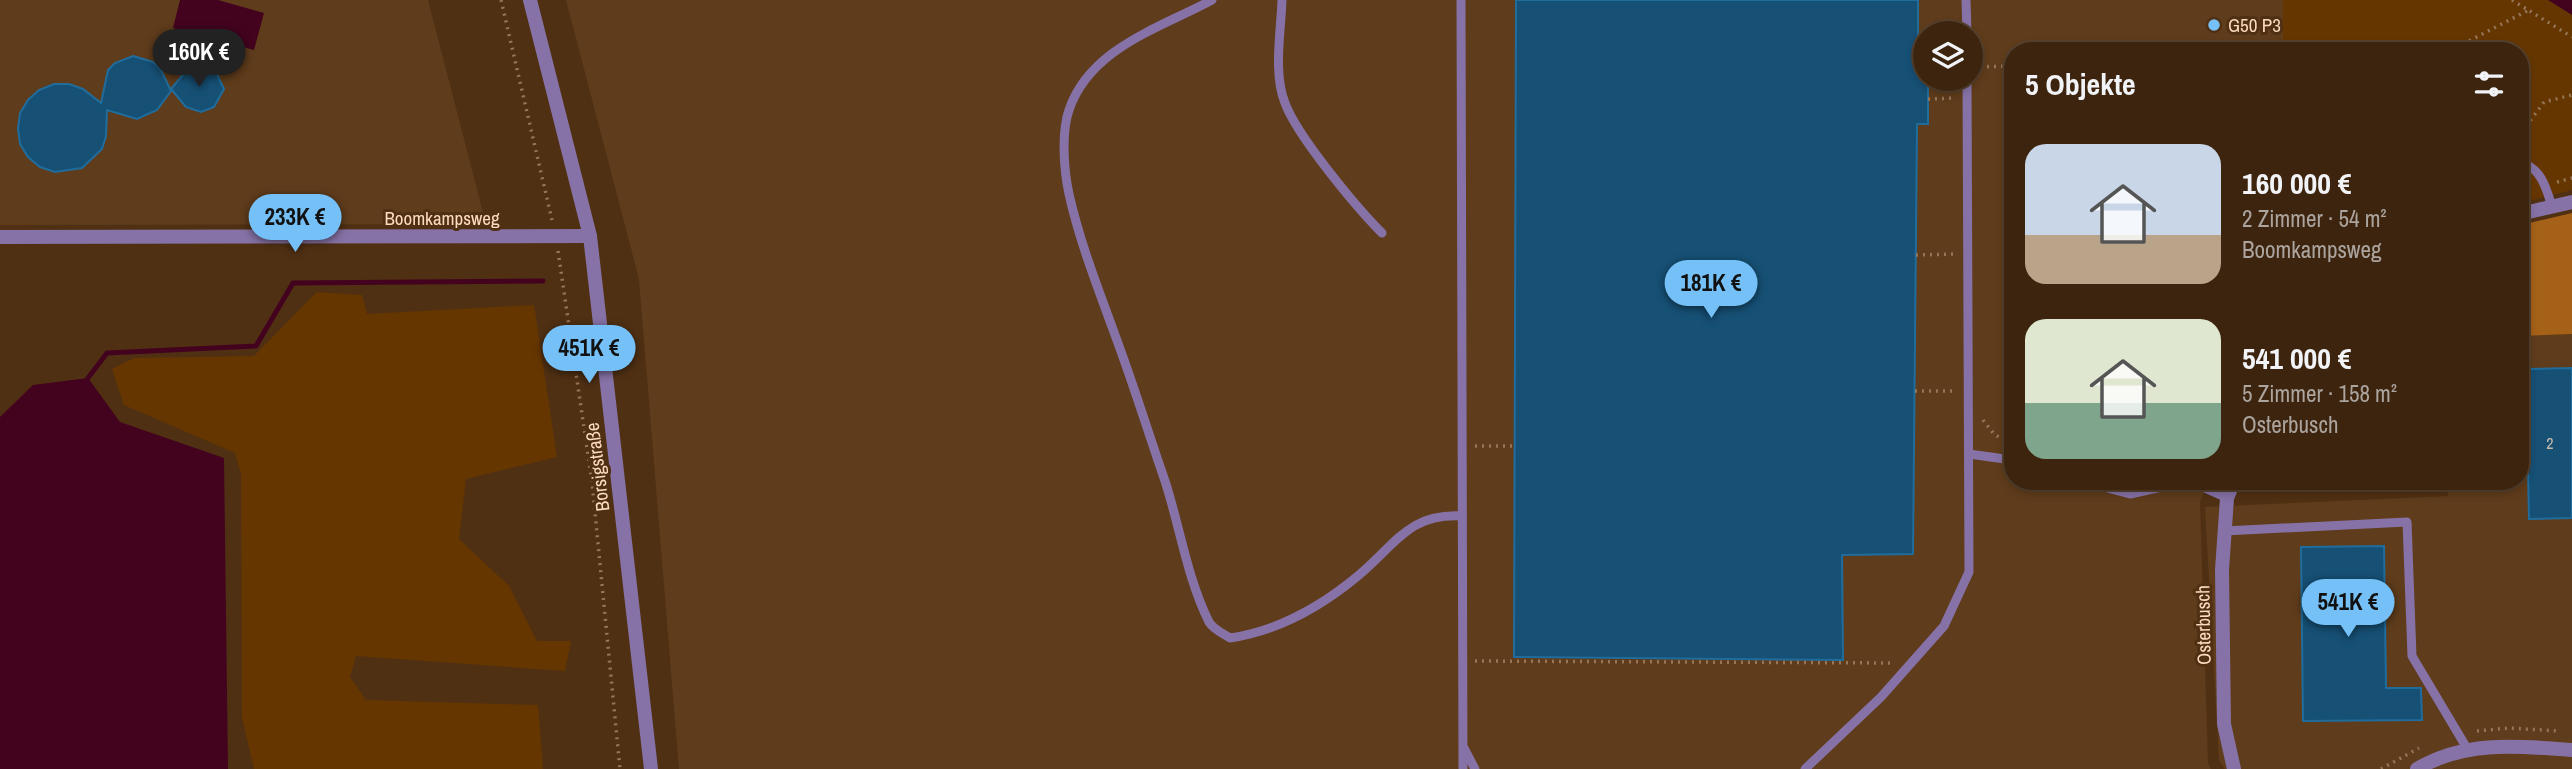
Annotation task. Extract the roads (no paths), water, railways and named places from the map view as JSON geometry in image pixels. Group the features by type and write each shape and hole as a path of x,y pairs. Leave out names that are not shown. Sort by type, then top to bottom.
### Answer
{"street":[{"name":"Borsigstraße","path":"530,0 590,236 651,769"},
{"path":"2529,212 2572,202"},
{"name":"Boomkampsweg","path":"0,237 590,236"},
{"name":"Osterbusch","path":"2230,490 2224,531 2224,724 2234,769"},
{"path":"2423,767 2469,750 2512,746 2572,751"}],"lane":[{"path":"1212,0 1130,41 1100,63 1078,92 1068,112 1065,156 1068,191 1083,250 1116,336 1177,516 1198,597 1211,626 1230,638 1259,634 1298,616 1357,576 1423,520 1437,515 1462,516"},
{"path":"1282,0 1280,77 1285,103 1362,213 1382,233"},
{"path":"1461,0 1463,769"},
{"path":"1966,0 1967,21"},
{"path":"1805,769 1881,697 1944,625 1969,572 1967,91"},
{"path":"2529,165 2544,181 2552,207"},
{"path":"1969,454 2004,459"},
{"path":"2112,490 2130,495 2151,490"},
{"path":"2209,490 2227,498"},
{"path":"2224,531 2407,522 2412,656 2469,750"},
{"path":"1463,747 1475,769"}],"waterway":[{"path":"88,378 107,353 256,346 293,283 543,281"}],"place":[{"name":"G50 P3","path":"2214,25"}]}
